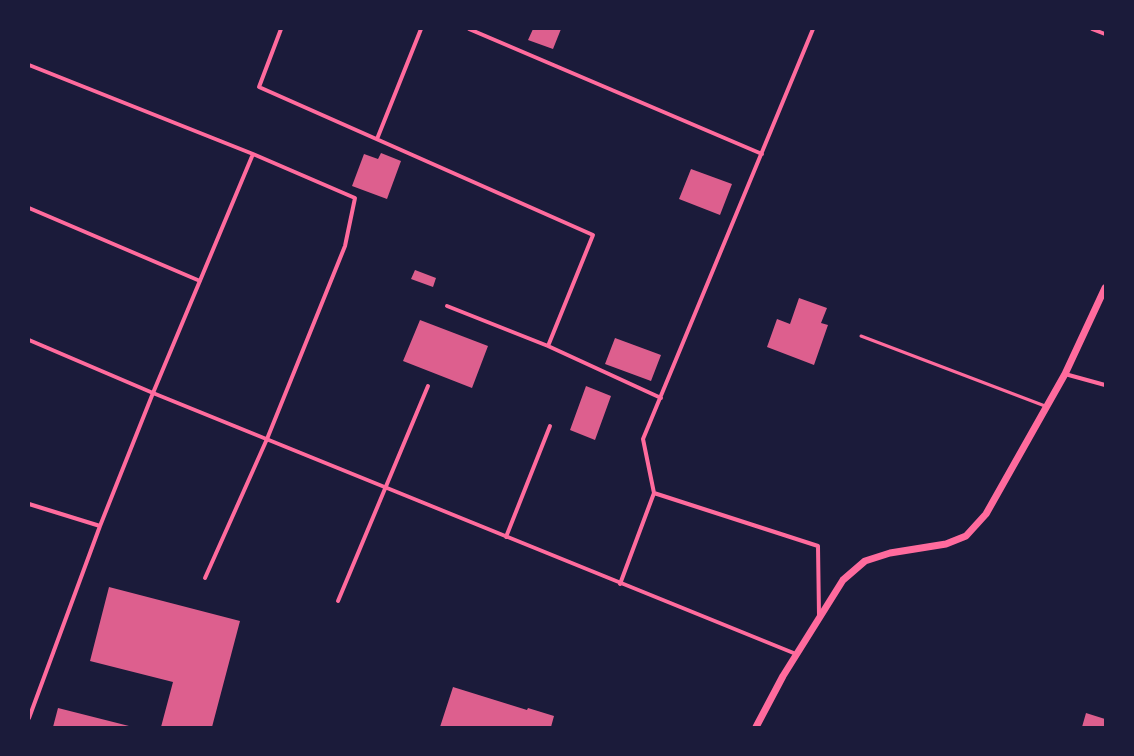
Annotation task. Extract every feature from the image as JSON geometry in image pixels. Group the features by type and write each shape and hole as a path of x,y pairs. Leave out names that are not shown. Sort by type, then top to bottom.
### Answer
{"street":[{"path":"281,29 259,87 593,235 548,346"},
{"path":"377,139 421,29"},
{"path":"469,29 762,154"},
{"path":"620,584 654,493 643,439 813,29"},
{"path":"1092,29 1105,34"},
{"path":"29,65 253,154 355,198 344,246 267,440 204,578"},
{"path":"29,718 100,526 153,393 253,154"},
{"path":"29,208 200,281"},
{"path":"756,727 796,654 842,580 865,560 890,553 946,544 966,536 986,514 1065,374 1105,288"},
{"path":"447,306 548,346 660,398"},
{"path":"29,340 267,440 796,654"},
{"path":"1065,374 1105,385"},
{"path":"338,601 384,487 428,386"},
{"path":"506,537 550,426"},
{"path":"654,493 818,546 819,615"},
{"path":"29,504 100,526"}],"lane":[{"path":"861,336 1047,407"}],"building":[{"path":"533,29 561,29 553,49 528,40"},
{"path":"381,153 401,161 387,199 352,186 364,154 378,159"},
{"path":"691,169 732,184 720,215 679,199"},
{"path":"415,270 436,278 433,287 411,279"},
{"path":"799,298 827,308 821,323 828,325 814,365 767,347 777,319 790,324"},
{"path":"420,320 488,346 472,388 403,361"},
{"path":"615,338 661,355 651,381 605,364"},
{"path":"586,386 611,396 595,440 570,430"},
{"path":"109,587 240,621 212,727 161,727 173,682 90,661"},
{"path":"453,687 527,710 528,708 554,716 551,727 440,727"},
{"path":"58,708 129,726 53,727"},
{"path":"1086,713 1105,719 1105,727 1082,727"}]}
